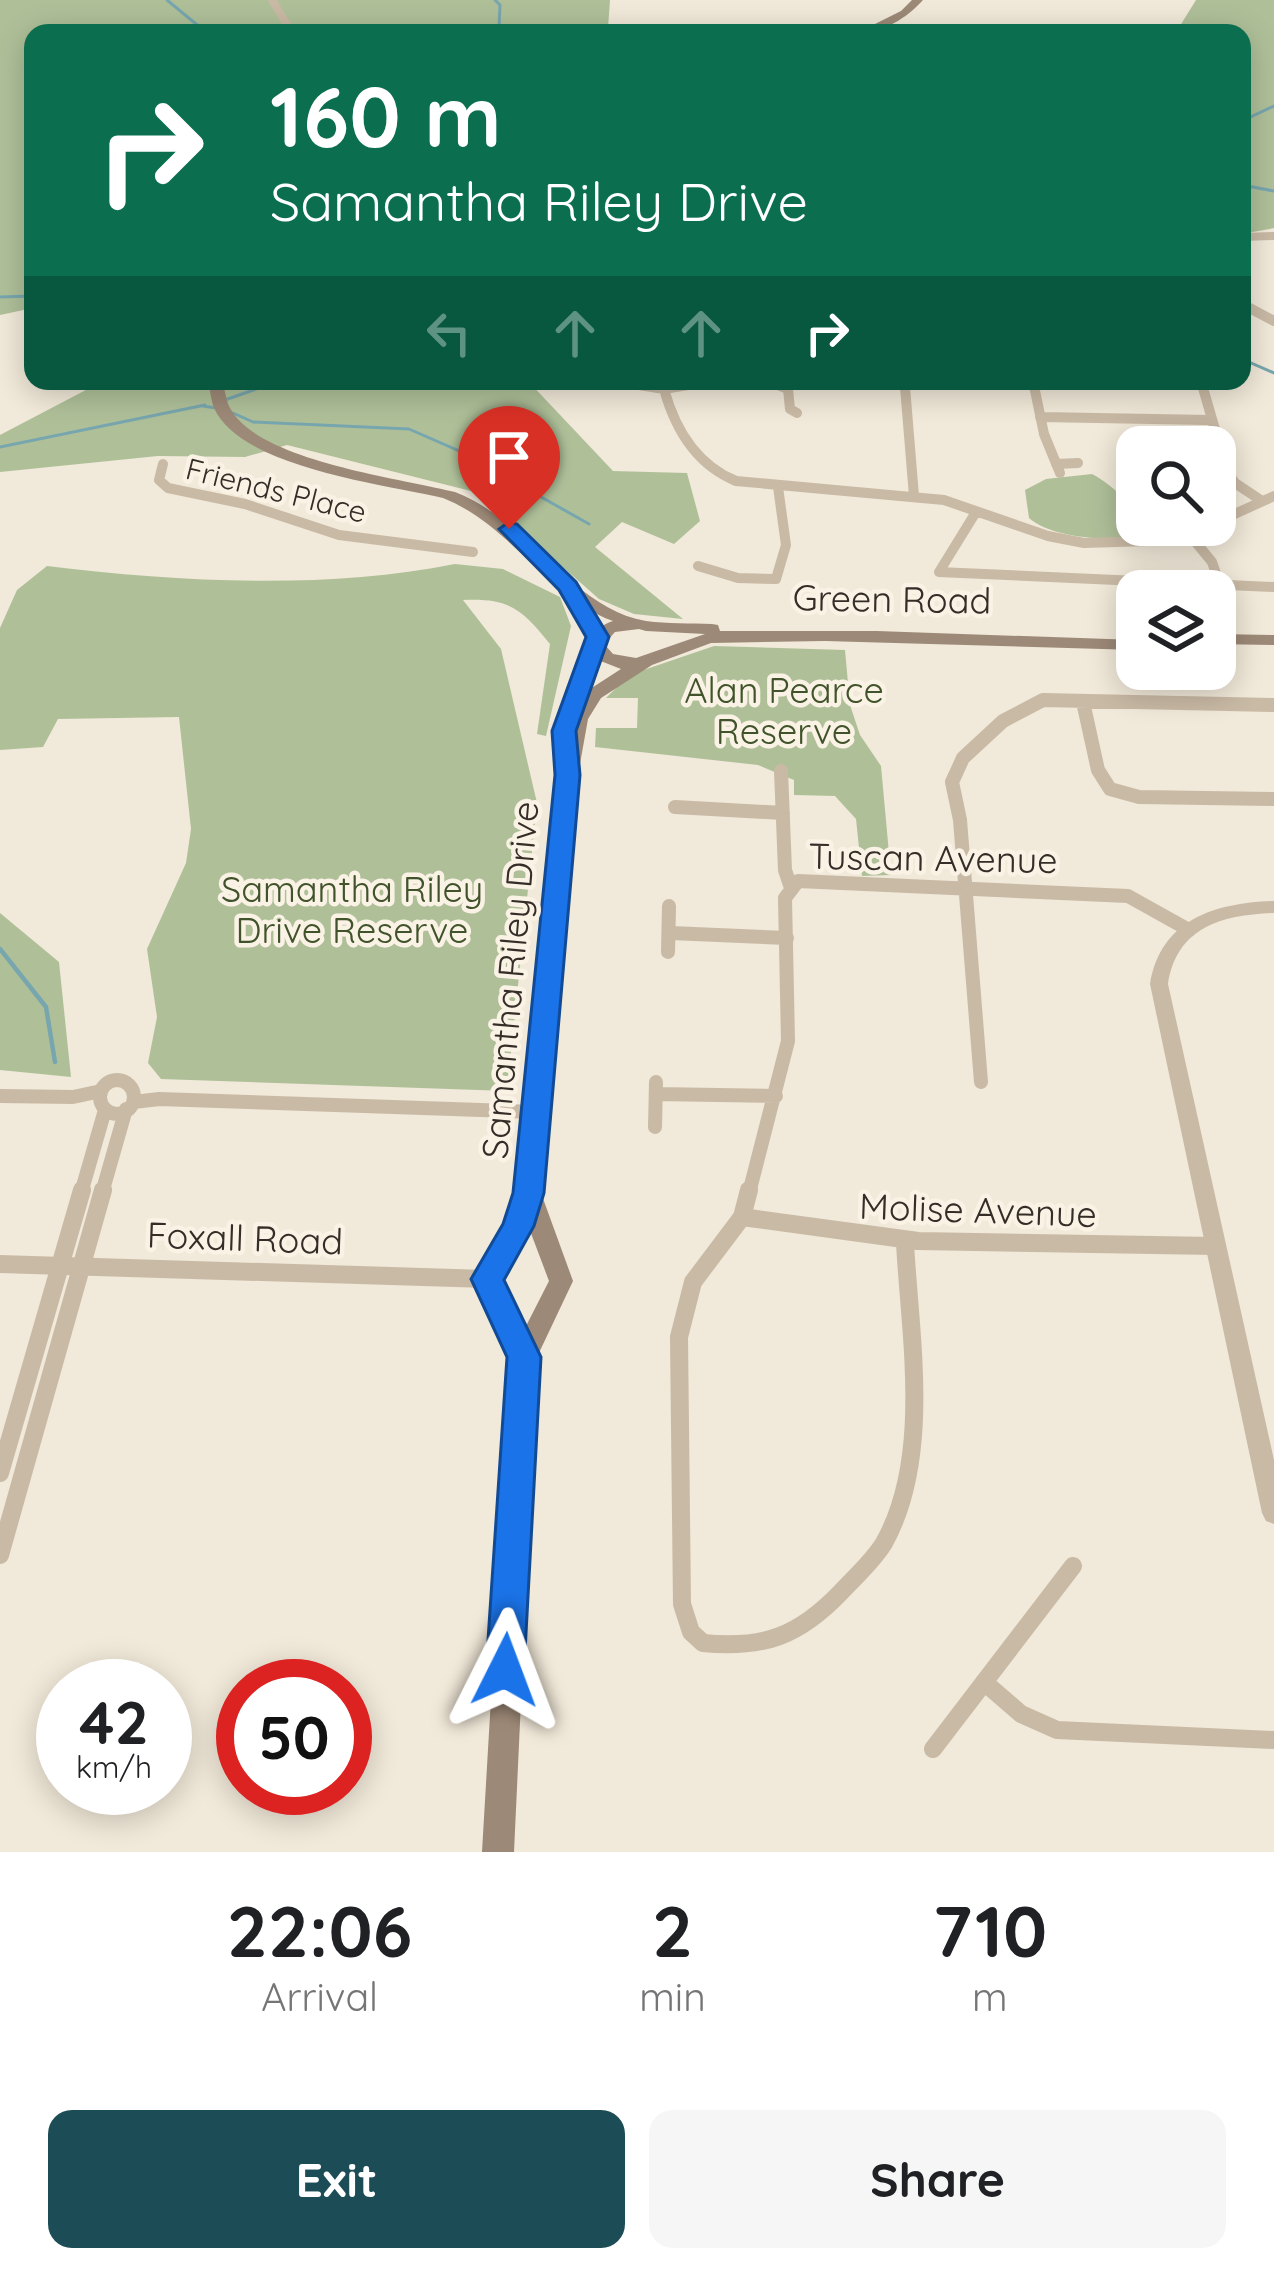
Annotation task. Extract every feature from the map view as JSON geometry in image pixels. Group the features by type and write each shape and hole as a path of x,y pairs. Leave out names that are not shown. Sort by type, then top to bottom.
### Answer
{"main road":[{"path":"882,24 905,13 918,0"},
{"path":"210,390 213,417 268,455 449,495 480,507 523,540 590,605 642,625 664,642 649,660 612,661 568,586"},
{"path":"597,641 614,626 642,625"},
{"name":"Green Road","path":"642,625 1116,640"},
{"name":"Green Road","path":"649,660 690,642 721,637 1116,641"},
{"name":"Samantha Riley Drive","path":"524,1357 496,1279 529,1193 568,775 567,715 597,641"},
{"path":"1236,643 1274,644"},
{"name":"Samantha Riley Drive","path":"568,775 585,706 607,682 649,660"},
{"name":"Samantha Riley Drive","path":"498,1852 524,1357 562,1281 529,1193"},
{"path":"551,1300 522,1310 496,1279 530,1248 556,1261"}],"street":[{"path":"664,390 668,405 699,454 721,476 778,487 945,500 1083,543 1116,540"},
{"path":"789,390 790,409 797,413"},
{"path":"905,390 914,496"},
{"path":"1035,390 1058,469 1078,464"},
{"path":"1203,390 1230,477 1268,499"},
{"path":"1040,417 1209,420"},
{"name":"Friends Place","path":"163,464 159,480 168,488 245,504 339,535 473,552"},
{"path":"698,566 737,578 776,579 788,561 788,537 777,514 778,487"},
{"path":"1236,514 1268,499"},
{"path":"976,512 939,572 1116,580"},
{"path":"1236,585 1274,586"},
{"path":"981,1082 960,820 952,779 961,760 1024,705 1083,701 1274,705"},
{"path":"1083,701 1098,770 1110,789 1139,797 1274,799"},
{"path":"781,771 790,885"},
{"path":"675,807 783,813"},
{"name":"Tuscan Avenue","path":"742,1217 788,1041 784,898 790,885 798,881 962,885 1128,896 1189,930"},
{"path":"668,952 669,906"},
{"path":"1274,907 1228,911 1189,930 1164,957 1159,984 1274,1514"},
{"path":"671,933 787,938"},
{"path":"0,1473 101,1101 118,1082 132,1101"},
{"path":"655,1127 656,1088 776,1096"},
{"path":"0,1096 536,1112"},
{"path":"0,1555 132,1101"},
{"path":"742,1217 693,1282 679,1337 682,1604 692,1632 703,1643 763,1644 809,1629 888,1534 904,1485 912,1408 905,1243"},
{"name":"Molise Avenue","path":"742,1217 802,1231 905,1243 1215,1246"},
{"name":"Foxall Road","path":"0,1264 496,1279"},
{"path":"933,1749 1073,1565"},
{"path":"984,1682 1021,1714 1057,1730 1274,1740"}],"green space":[{"path":"0,0 610,0 608,24 24,24 24,310 0,315"},
{"path":"1196,0 1274,0 1274,228 1251,232 1251,24 1181,24"},
{"path":"86,390 536,390 613,471 687,473 700,521 674,544 622,522 595,547 683,619 634,614 599,599 479,493 287,445 245,457 158,456 0,472 0,435"},
{"path":"1092,474 1106,483 1116,492 1116,538 1054,531 1029,518 1025,490 1046,479"},
{"name":"Samantha Riley Drive Reserve","path":"455,564 503,569 560,597 571,626 546,736 537,734 550,644 514,608 463,600 501,649 537,803 507,1091 161,1079 148,1063 157,1017 147,949 186,863 191,829 179,717 58,719 43,747 0,750 0,628 17,590 47,566 251,581 354,578"},
{"name":"Alan Pearce Reserve","path":"714,646 845,650 850,705 860,735 881,766 891,875 862,876 856,819 835,796 794,795 794,780 758,765 595,747 596,728 637,728 638,698 606,698 629,675"},
{"path":"0,913 59,962 71,1077 0,1070"}],"waterway":[{"path":"167,0 196,24"},
{"path":"495,0 500,5 499,24"},
{"path":"1251,117 1274,106"},
{"path":"1251,187 1274,191"},
{"path":"0,297 24,296"},
{"path":"1251,363 1274,373"},
{"path":"222,401 253,390"},
{"path":"0,447 205,405"},
{"path":"203,406 216,408"},
{"path":"233,413 253,422 409,429 519,477 534,493 589,524"},
{"path":"0,949 46,1007 55,1062"}],"route":[{"path":"505,1670 524,1357 487,1279 518,1226 529,1193 568,775 564,731 598,637 568,586 509,529"}]}
